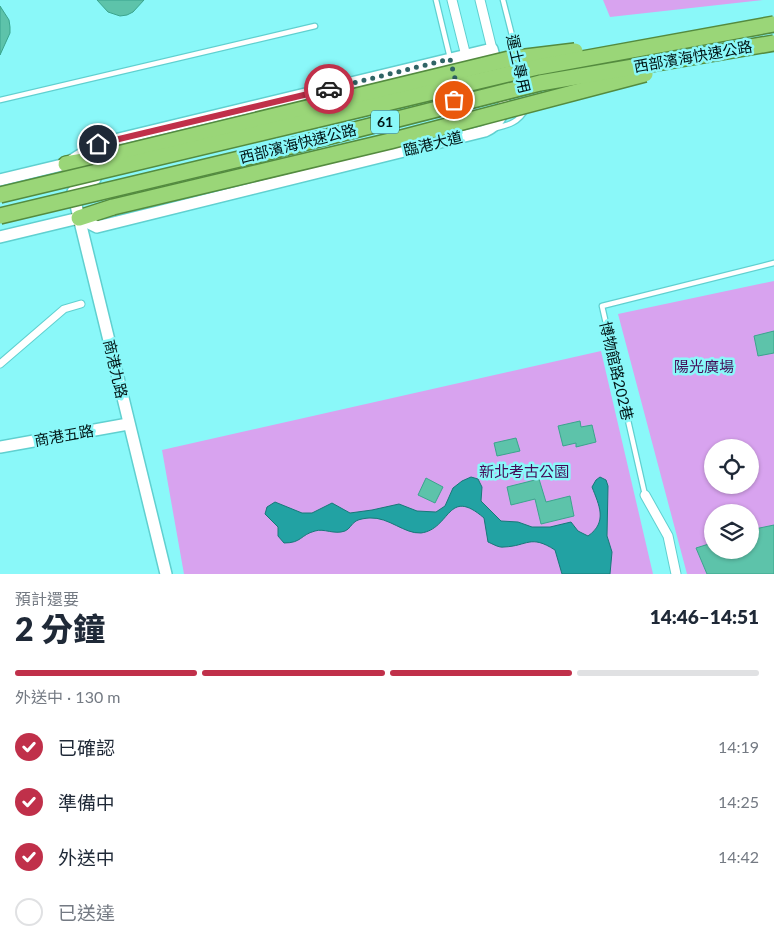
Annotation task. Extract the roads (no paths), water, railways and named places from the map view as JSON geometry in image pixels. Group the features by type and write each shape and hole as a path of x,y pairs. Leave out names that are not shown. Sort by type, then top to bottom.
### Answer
{"highway":[{"name":"西部濱海快速公路","path":"0,195 538,67 774,24"},
{"path":"66,164 101,158 509,59 736,30"},
{"name":"西部濱海快速公路","path":"0,216 256,155 540,82 774,43"},
{"path":"79,218 113,207 390,140 738,49"}],"street":[{"path":"452,0 473,88"},
{"path":"480,0 504,99 504,112 495,125 485,131"},
{"path":"0,180 66,164 98,144 492,49"},
{"path":"0,202 72,189 83,182 457,88 501,84"},
{"path":"0,210 72,189 501,84"},
{"name":"臨港大道","path":"79,218 97,227 485,131"},
{"name":"商港九路","path":"66,164 166,574"},
{"path":"0,236 79,218"},
{"path":"0,364 64,309 81,304"},
{"name":"商港五路","path":"0,447 128,424"},
{"name":"博物館路202巷","path":"645,495 668,536 676,574"}],"lane":[{"path":"436,0 454,76"},
{"name":"運土專用","path":"503,0 522,75"},
{"path":"0,100 315,26"},
{"name":"運土專用","path":"485,131 515,122 524,112 527,95 524,84"},
{"name":"博物館路202巷","path":"645,495 602,306 774,263"}],"park label":[{"name":"陽光廣場","path":"704,367"},
{"name":"新北考古公園","path":"524,472"}]}
